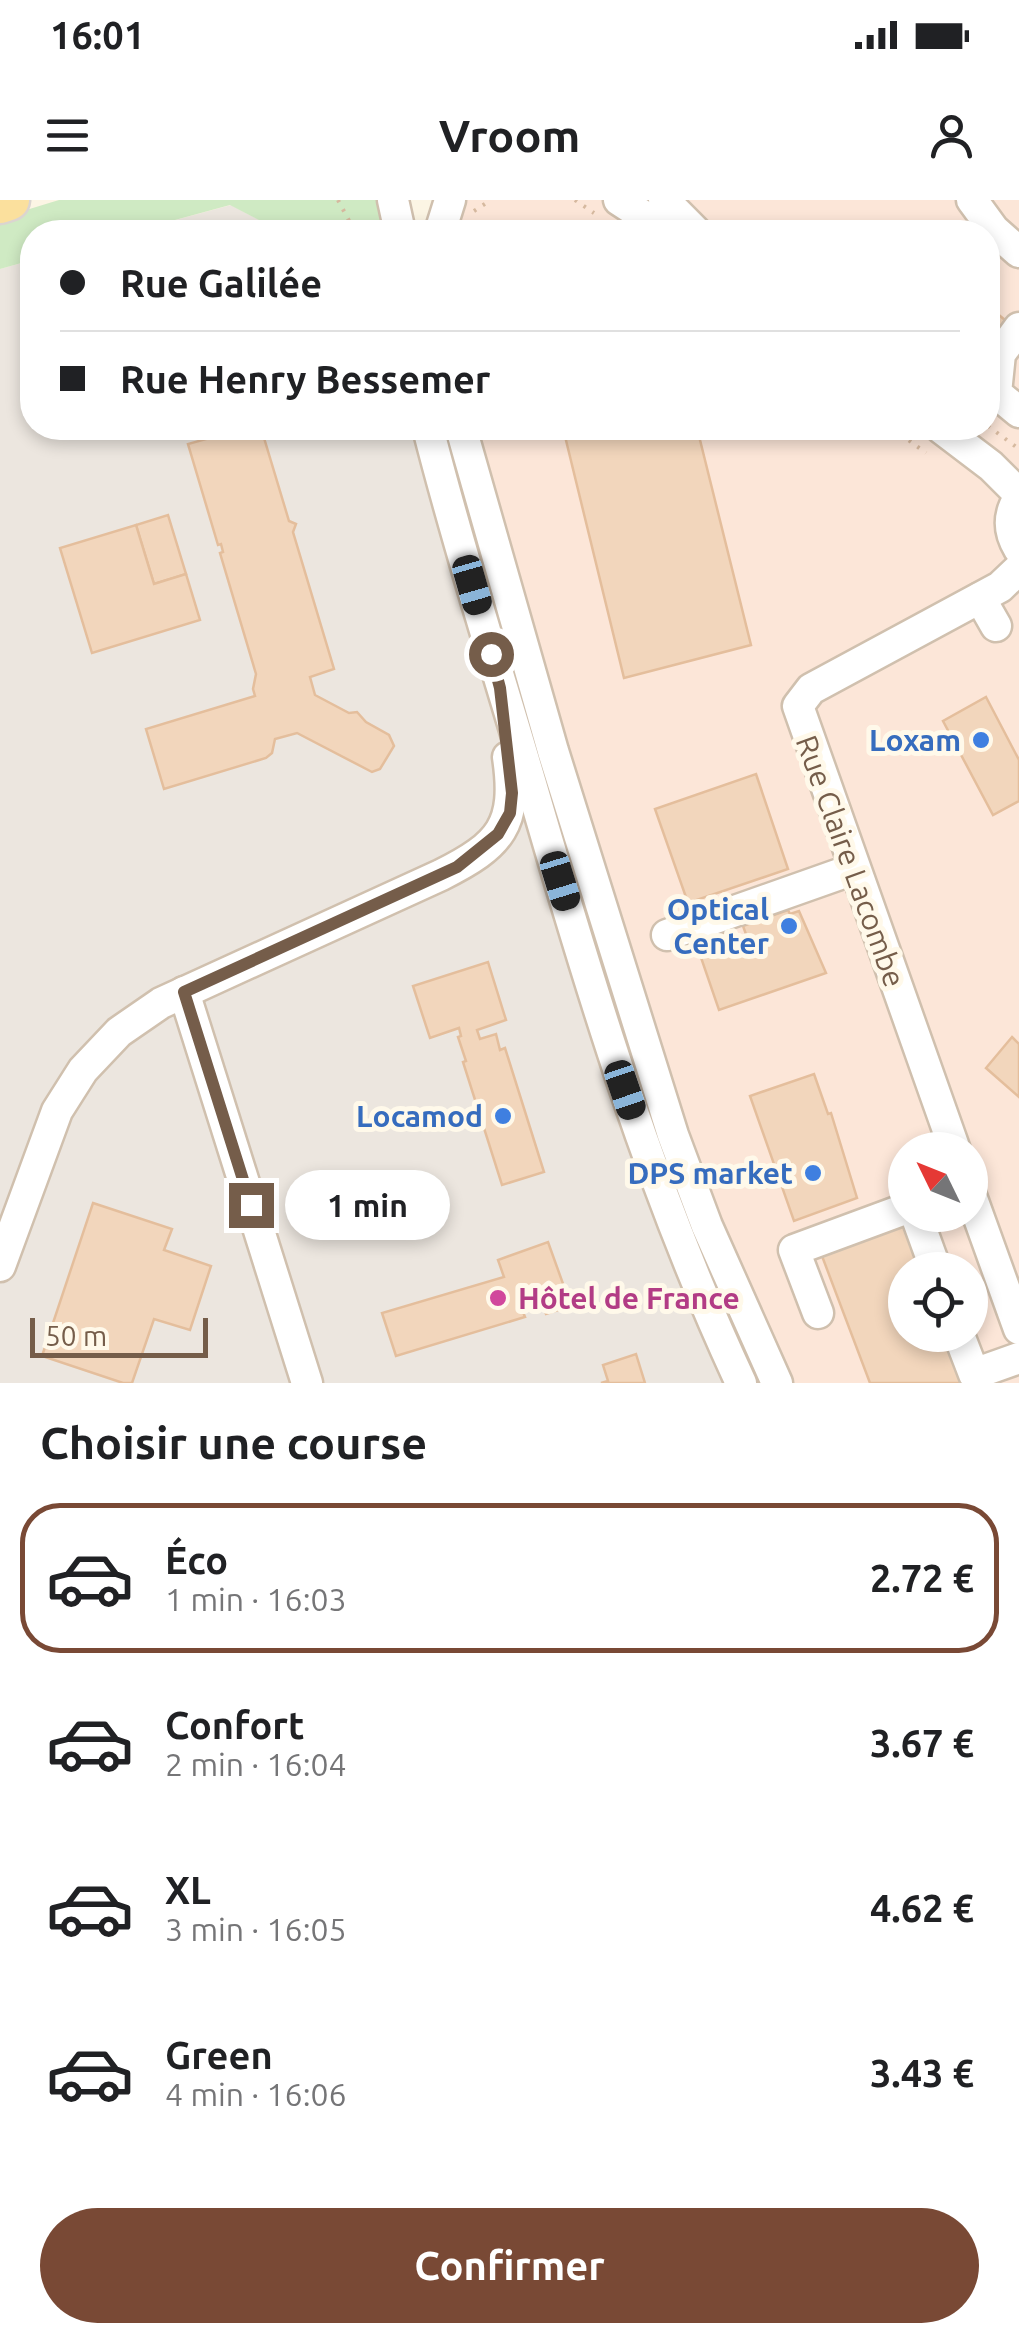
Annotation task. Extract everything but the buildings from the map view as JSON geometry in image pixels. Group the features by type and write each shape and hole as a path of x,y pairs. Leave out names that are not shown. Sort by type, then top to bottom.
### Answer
{"main road":[{"path":"0,202 9,200"}],"street":[{"path":"618,200 649,220"},
{"path":"664,200 684,220"},
{"path":"1000,235 1019,252"},
{"path":"1000,354 1019,328"},
{"path":"431,440 500,688 654,1178 688,1267 741,1383"},
{"path":"464,440 553,751 673,1135 706,1226 777,1383"},
{"path":"957,440 983,459 1019,496 1010,519 1019,549"},
{"name":"Rue Claire Lacombe","path":"949,1132 800,720 800,700 811,689 1004,584 1019,568"},
{"path":"980,598 996,626"},
{"path":"0,1266 51,1124 72,1084 119,1032 147,1011 184,992 457,867 490,843 506,824 512,804 500,688"},
{"path":"667,935 854,869"},
{"path":"184,992 307,1383"},
{"path":"818,1313 794,1250 888,1215"},
{"path":"984,1232 1019,1329"},
{"path":"966,1352 974,1374 1019,1358"}],"path":[{"path":"908,440 934,459"}],"shaded area":[{"path":"450,200 1019,200 1019,1383 742,1383 706,1307 432,440 1000,440 1000,220 443,220"},
{"path":"231,205 259,220 175,220"},
{"path":"20,263 20,440 431,440 501,688 742,1383 0,1383 0,269"}],"green space":[{"path":"59,200 380,200 383,220 259,220 230,205 175,220 20,220 20,263 0,269 0,218"}],"place":[{"name":"Loxam","path":"981,740"},
{"name":"Optical Center","path":"789,926"},
{"name":"Locamod","path":"503,1116"},
{"name":"DPS market","path":"813,1173"},
{"name":"Hôtel de France","path":"498,1298"}],"route":[{"path":"251,1205 184,992 457,867 498,834 510,813 512,793 500,688 491,654"}]}
